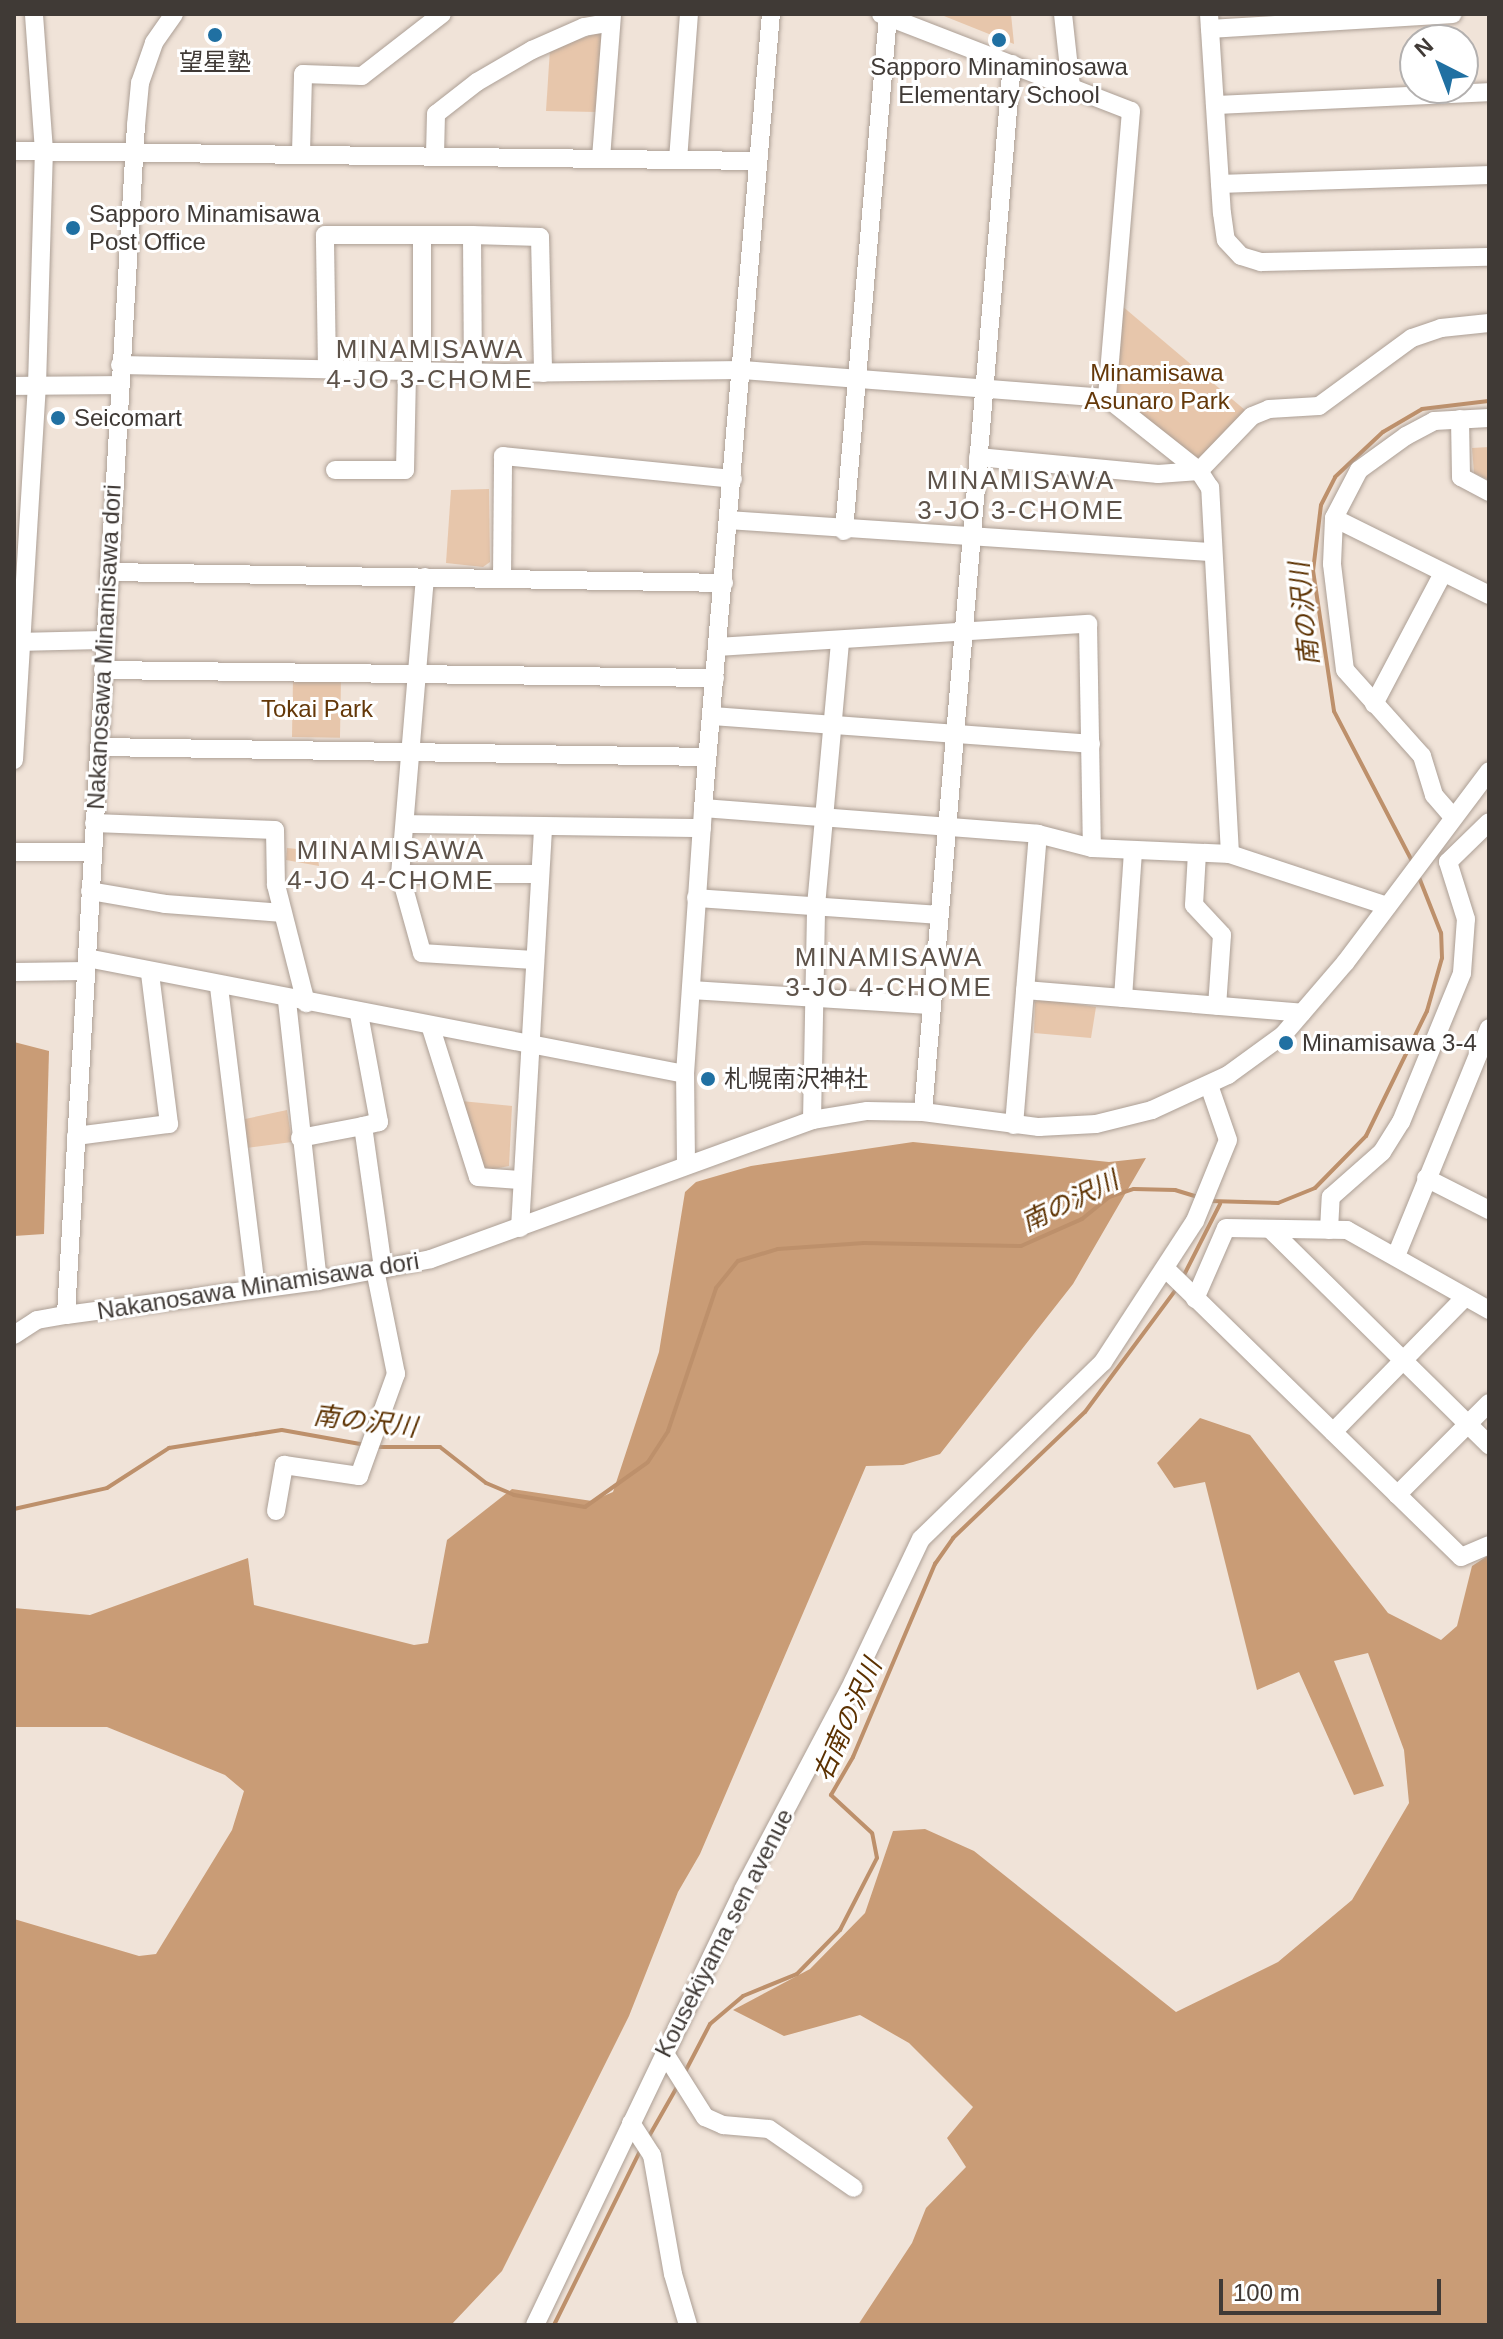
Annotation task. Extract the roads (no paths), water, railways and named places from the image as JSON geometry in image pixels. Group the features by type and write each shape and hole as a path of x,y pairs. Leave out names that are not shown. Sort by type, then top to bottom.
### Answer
{"street":[{"path":"14,760 16,642 37,385 44,151 34,14"},
{"name":"Nakanosawa Minamisawa dori","path":"174,14 154,43 140,83 120,365 66,1315 318,1281 431,1259 812,1120 867,1111 923,1112 1014,1125 1096,1124 1152,1110 1209,1085 1283,1035 1387,906 1489,771"},
{"path":"301,153 303,74 362,76 442,14"},
{"path":"678,160 689,14"},
{"path":"686,1164 685,1074 696,898 771,14"},
{"path":"1063,14 1071,87"},
{"path":"1453,14 1210,21 1226,240 1241,256 1261,262 1489,257"},
{"path":"844,531 885,15 1131,111 1107,398"},
{"path":"435,155 436,114 477,82 532,50 612,18 601,158"},
{"path":"923,1112 961,634 1012,64"},
{"path":"1215,105 1489,92"},
{"path":"14,151 135,149 758,161"},
{"path":"1220,184 1489,175"},
{"path":"327,369 325,235 472,235 540,237 543,373"},
{"path":"472,235 473,372"},
{"path":"335,470 405,470 422,236"},
{"path":"978,457 1158,474 1199,471 1252,416 1269,409 1319,406 1412,338 1441,328 1489,323"},
{"path":"120,365 543,373 742,370 857,376 1107,398 1199,471 1210,488 1230,854"},
{"path":"14,386 119,385"},
{"path":"1448,824 1434,795 1422,756 1345,670 1332,564 1334,518 1359,470 1434,421 1489,418"},
{"path":"1460,419 1461,477 1489,492"},
{"path":"502,579 503,456 733,479"},
{"path":"1334,518 1489,595"},
{"path":"729,520 844,531 1212,552"},
{"path":"109,572 724,583"},
{"path":"1374,704 1443,573"},
{"path":"425,577 400,874 422,953 533,960"},
{"path":"718,647 1088,624 1092,848"},
{"path":"16,642 105,640"},
{"path":"812,1120 816,906 840,640"},
{"path":"103,670 715,678"},
{"path":"711,716 953,737 1091,744"},
{"path":"99,747 707,757"},
{"path":"1329,1230 1331,1197 1382,1152 1401,1122 1462,973 1466,919 1448,862 1489,822 1468,797"},
{"path":"703,808 1038,834 1092,848 1230,854 1387,906"},
{"path":"94,823 275,830 281,913 296,1002 300,1138 318,1281"},
{"path":"406,824 702,828"},
{"path":"520,1228 527,1046 543,828"},
{"path":"1014,1125 1038,834"},
{"path":"1123,998 1133,850"},
{"path":"14,852 92,852"},
{"path":"1197,853 1194,905 1222,935 1217,1006"},
{"path":"400,874 540,874"},
{"path":"90,891 165,904 281,913"},
{"path":"696,898 938,915"},
{"path":"14,972 87,964 150,973 685,1074"},
{"path":"76,1136 169,1124 150,973"},
{"path":"219,987 256,1289"},
{"path":"691,990 930,1005"},
{"path":"1025,990 1302,1013"},
{"path":"300,1138 379,1122 359,1014"},
{"path":"431,1028 478,1177 520,1180"},
{"path":"1396,1256 1489,1028"},
{"name":"Kousekiyama sen avenue","path":"535,2325 631,2123 668,2059 921,1539 1103,1362 1167,1270 1195,1221 1214,1183 1228,1140 1209,1085"},
{"path":"276,1511 284,1465 359,1476 392,1392 396,1374 379,1270 363,1126"},
{"path":"1426,1178 1487,1204"},
{"path":"1195,1299 1226,1228 1347,1230 1489,1310"},
{"path":"1270,1229 1489,1445"},
{"path":"1167,1270 1461,1557 1489,1545"},
{"path":"1333,1432 1465,1297"},
{"path":"14,1335 37,1320 66,1315"},
{"path":"1397,1495 1489,1403"},
{"path":"668,2059 705,2117 723,2125 769,2129 854,2188"},
{"path":"631,2123 652,2155 673,2274 688,2325"}],"waterway":[{"name":"南の沢川","path":"1413,863 1334,711 1313,571 1321,505 1335,477 1383,432 1422,409 1489,401"},
{"name":"南の沢川","path":"1210,1201 1278,1203 1315,1188 1366,1136 1427,1011 1442,958 1441,933 1418,875"},
{"name":"南の沢川","path":"374,1447 440,1447 486,1483 514,1495 585,1507 648,1462 668,1431 716,1288 738,1261 778,1249 864,1243 1021,1246 1082,1219 1109,1197 1134,1189 1175,1190 1198,1197"},
{"name":"右南の沢川","path":"1183,1277 1220,1204"},
{"name":"右南の沢川","path":"685,2072 710,2024 743,1996 797,1974 840,1930 877,1858 872,1833 831,1795 853,1757 935,1564 953,1538 1085,1412 1177,1288"},
{"name":"南の沢川","path":"14,1509 107,1488 169,1448 282,1430 366,1445"},
{"name":"右南の沢川","path":"648,2138 677,2087"},
{"name":"右南の沢川","path":"554,2325 641,2149"}],"place":[{"name":"望星塾","path":"215,35"},
{"name":"Sapporo Minaminosawa Elementary School","path":"999,40"},
{"name":"Sapporo Minamisawa Post Office","path":"73,228"},
{"name":"Seicomart","path":"58,418"},
{"name":"Minamisawa 3-4","path":"1286,1043"},
{"name":"札幌南沢神社","path":"708,1079"}],"district":[{"name":"MINAMISAWA 4-JO 3-CHOME","path":"430,365"},
{"name":"MINAMISAWA 3-JO 3-CHOME","path":"1021,496"},
{"name":"MINAMISAWA 4-JO 4-CHOME","path":"391,866"},
{"name":"MINAMISAWA 3-JO 4-CHOME","path":"889,973"}],"park label":[{"name":"Minamisawa Asunaro Park","path":"1157,387"},
{"name":"Tokai Park","path":"317,709"}]}
